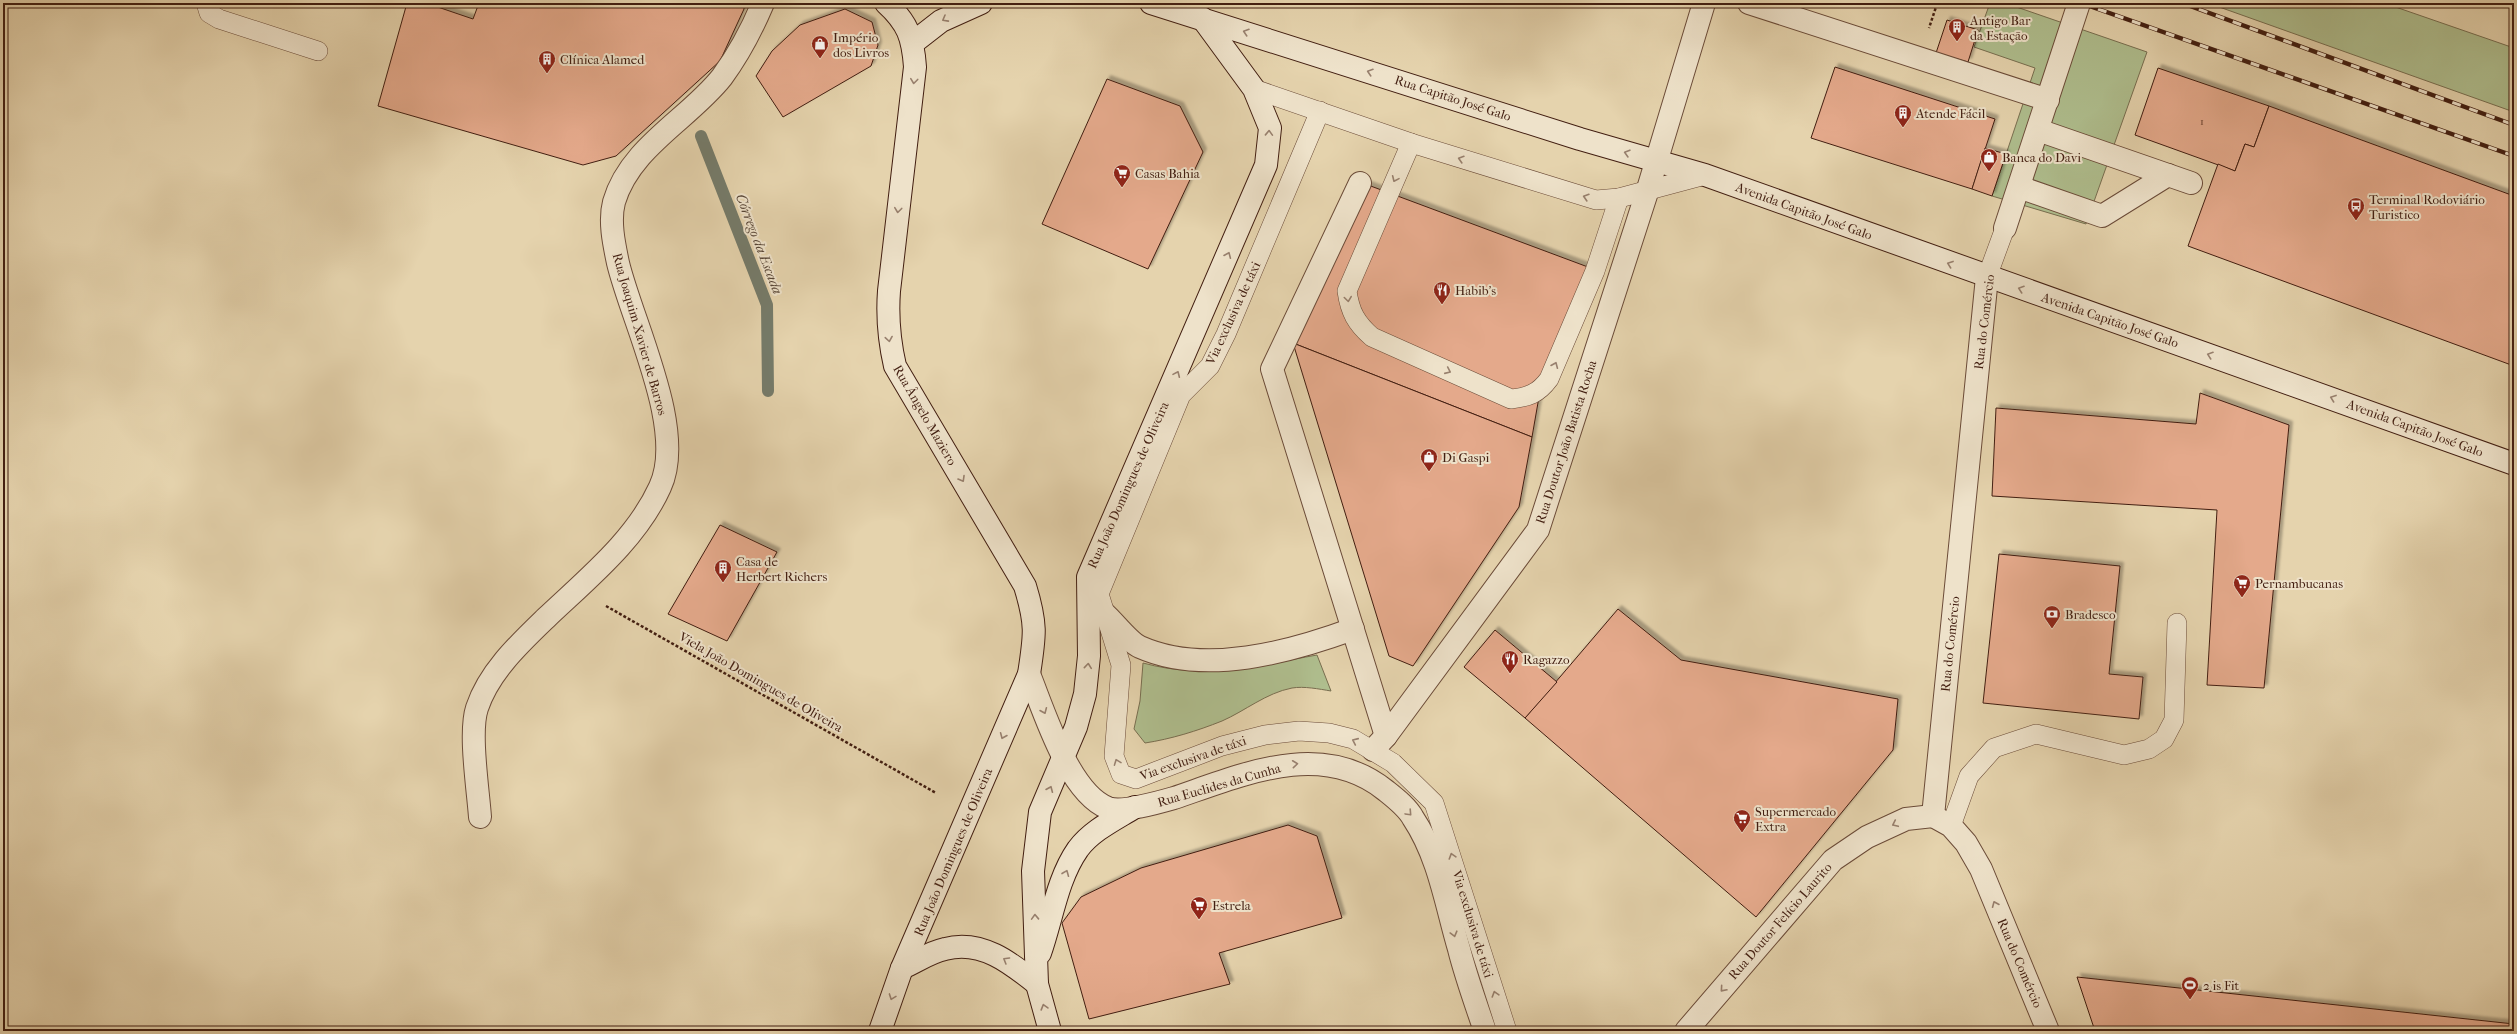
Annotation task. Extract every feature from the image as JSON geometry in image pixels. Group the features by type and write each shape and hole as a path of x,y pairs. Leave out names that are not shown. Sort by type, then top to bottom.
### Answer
{"street":[{"name":"Rua Joaquim Xavier de Barros","path":"480,817 475,736 476,709 501,663 612,556 640,521 662,485 669,446 663,405 622,280 612,238 614,203 627,173 652,145 721,78 748,39 764,3"},
{"path":"886,3 903,22 914,42 941,21 981,3"},
{"name":"Rua Capitão José Galo","path":"1151,3 1705,175"},
{"name":"Rua Doutor João Batista Rocha","path":"1379,743 1538,530 1648,190 1704,3"},
{"path":"1749,3 2048,100"},
{"path":"2005,228 2079,3"},
{"name":"Rua João Domingues de Oliveira","path":"1050,1031 1036,974 1033,871 1040,812 1076,727 1085,694 1089,656 1088,576 1266,165 1270,128 1254,89 1202,18"},
{"name":"Rua Ângelo Maziero","path":"914,42 915,67 889,291 887,318 889,340 896,366 1025,586 1034,614 1036,636 1030,674"},
{"path":"2038,130 2191,183"},
{"name":"Avenida Capitão José Galo","path":"1705,175 2514,464"},
{"path":"2019,187 2102,216 2168,175"},
{"path":"1360,183 1272,369 1353,629 1379,743"},
{"name":"Rua do Comércio","path":"1987,277 1942,821 1966,843 1981,869 2048,1031"},
{"path":"1105,614 1138,647 1167,656 1218,661 1266,655 1315,643 1353,629"},
{"name":"Rua João Domingues de Oliveira","path":"880,1031 902,968 1030,674"},
{"name":"Rua Euclides da Cunha","path":"1030,674 1069,770 1094,798 1108,808 1135,807 1154,804 1268,770 1312,762 1340,767 1377,784 1413,816 1426,841 1439,876 1459,951 1485,1031"},
{"path":"902,968 945,948 974,948 996,954 1036,974 1061,884 1079,848 1095,833 1135,807"},
{"name":"Rua Doutor Felício Laurito","path":"1686,1031 1833,860 1867,837 1906,819 1942,821"}],"lane":[{"path":"206,3 209,13 219,19 318,51"},
{"path":"1254,89 1411,143 1596,200 1619,198 1705,175"},
{"name":"Via exclusiva de táxi","path":"1320,111 1226,334 1210,366 1181,395 1099,594 1122,665 1114,756 1121,774 1136,779 1222,746 1265,735 1299,731 1329,733 1379,743 1393,763 1434,803 1507,1031"},
{"path":"1411,143 1347,291 1350,308 1358,324 1372,337 1511,399 1527,397 1541,390 1549,379 1595,271 1619,198"},
{"name":"Rua do Comércio","path":"1987,277 2005,228"},
{"path":"1942,821 1969,776 1994,748 2036,734 2124,755 2149,749 2164,739 2174,720 2177,622"}],"path":[{"path":"1923,3 1936,7"},
{"name":"Viela João Domingues de Oliveira","path":"577,589 936,793"}],"green space":[{"path":"1990,3 2005,3 2147,52 2086,224 1992,196 2035,68 1974,47"},
{"path":"2208,3 2384,3 2514,48 2514,112"},
{"path":"1317,655 1331,691 1301,687 1282,690 1222,721 1184,734 1145,743 1134,729 1140,701 1143,663 1166,668 1209,671 1251,667"}],"building":[{"name":"Clínica Alamed","path":"407,3 426,3 473,19 479,3 744,3 744,9 720,61 616,156 583,165 378,106"},
{"name":"Império dos Livros","path":"845,9 872,22 878,45 871,66 783,117 756,76 772,51 800,25"},
{"name":"Antigo Bar da Estação","path":"1947,20 1978,30 1968,62 1936,53"},
{"name":"Atende Fácil","path":"1835,67 1995,119 1972,189 1811,138"},
{"path":"2158,68 2269,106 2254,147 2245,144 2235,171 2135,135"},
{"name":"Casas Bahia","path":"1107,79 1180,106 1203,152 1148,269 1042,224"},
{"name":"Terminal Rodoviário Turistico","path":"2269,106 2514,196 2514,366 2188,246 2218,164 2235,171 2245,144 2254,147"},
{"name":"Banca do Davi","path":"1985,148 2006,154 1992,196 1972,189"},
{"name":"Habib's","path":"1368,185 1588,267 1543,374 1532,437 1293,343"},
{"name":"Di Gaspi","path":"1293,343 1532,437 1519,507 1413,666 1389,656"},
{"name":"Pernambucanas","path":"2200,393 2289,425 2264,688 2207,685 2217,510 1992,496 1996,408 2196,424"},
{"name":"Casa de Herbert Richers","path":"720,525 777,552 727,641 668,614"},
{"name":"Bradesco","path":"1999,554 2120,566 2109,674 2143,677 2139,719 1983,703"},
{"name":"Supermercado Extra","path":"1618,609 1681,660 1898,699 1893,750 1756,917 1525,718"},
{"name":"Ragazzo","path":"1495,630 1557,682 1525,718 1464,667"},
{"name":"Estrela","path":"1288,825 1317,836 1342,918 1219,953 1230,984 1089,1019 1062,923 1081,897 1141,868"},
{"name":"2 is Fit","path":"2077,977 2514,1024 2514,1031 2095,1031"}],"waterway":[{"name":"Córrego da Escada","path":"701,136 767,305 768,391"}],"railway":[{"path":"2081,3 2514,156"},
{"path":"2182,3 2514,125"}],"place":[{"name":"Antigo Bar da Estação","path":"1957,42"},
{"name":"Império dos Livros","path":"820,59"},
{"name":"Clínica Alamed","path":"547,74"},
{"name":"Atende Fácil","path":"1903,128"},
{"name":"Banca do Davi","path":"1989,172"},
{"name":"Casas Bahia","path":"1122,188"},
{"name":"Terminal Rodoviário Turistico","path":"2356,221"},
{"name":"Habib's","path":"1442,305"},
{"name":"Di Gaspi","path":"1429,472"},
{"name":"Casa de Herbert Richers","path":"723,583"},
{"name":"Pernambucanas","path":"2242,598"},
{"name":"Bradesco","path":"2052,629"},
{"name":"Ragazzo","path":"1510,674"},
{"name":"Supermercado Extra","path":"1742,833"},
{"name":"Estrela","path":"1199,920"},
{"name":"2 is Fit","path":"2190,1000"}]}
